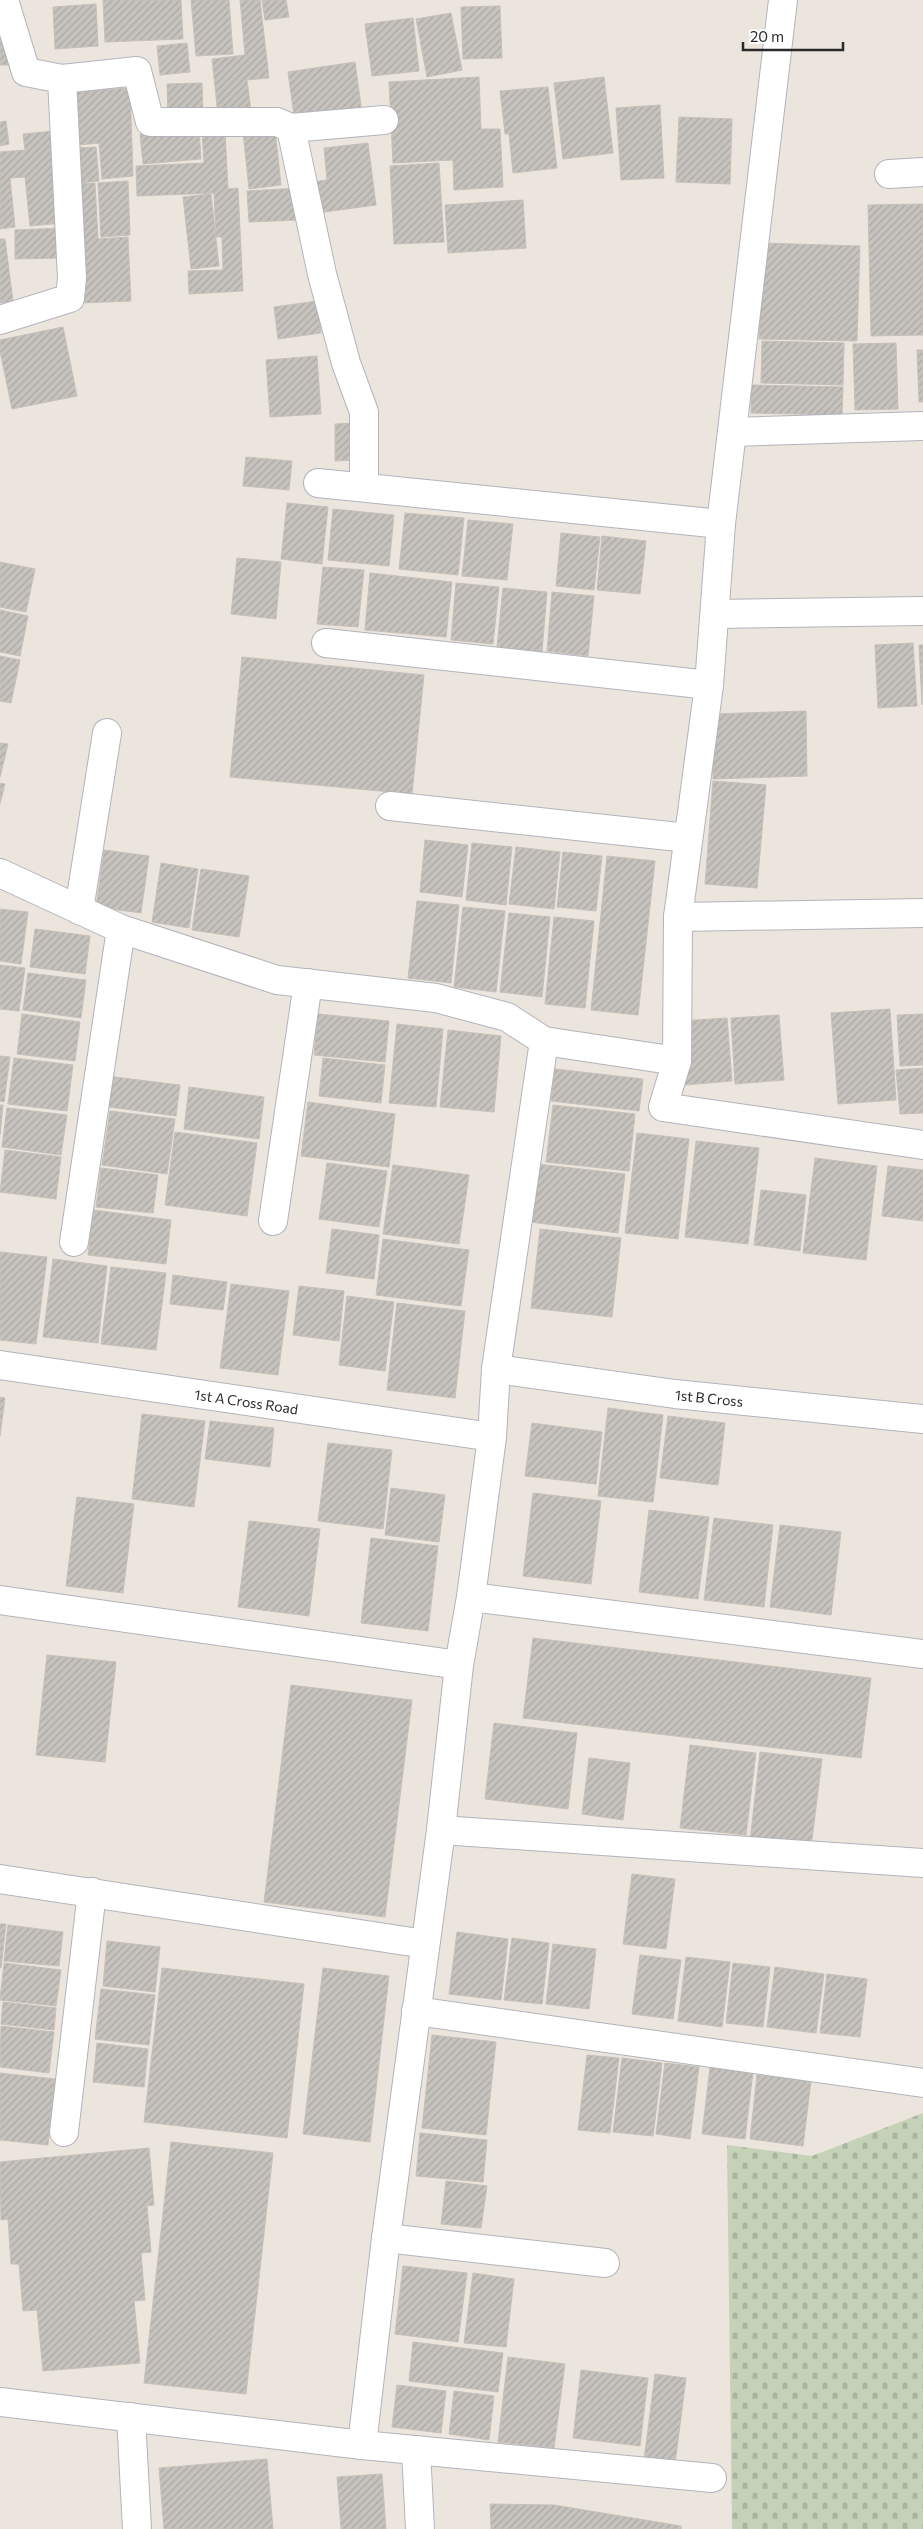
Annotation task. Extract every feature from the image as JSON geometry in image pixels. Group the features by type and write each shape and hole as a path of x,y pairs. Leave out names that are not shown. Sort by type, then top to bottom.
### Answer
{"street":[{"path":"4,0 26,72 62,79 137,71 150,122 277,122 291,128 384,120"},
{"path":"783,0 721,524 709,685 678,917 677,1061 663,1107 923,1145"},
{"path":"0,320 70,298 71,258 62,79"},
{"path":"291,128 322,274 346,363 364,412 364,488"},
{"path":"889,174 923,172"},
{"path":"733,432 923,426"},
{"path":"318,483 721,524"},
{"path":"715,614 923,611"},
{"path":"326,643 709,685"},
{"path":"79,910 106,733"},
{"path":"390,806 688,838"},
{"path":"0,873 121,929 277,980 436,998 507,1018 544,1041 677,1061"},
{"path":"678,917 923,913"},
{"path":"74,1242 121,929"},
{"path":"273,1221 308,983"},
{"path":"362,2445 386,2238 441,1830 459,1665 471,1598 492,1437 496,1369 544,1041"},
{"name":"1st A Cross Road","path":"0,1365 492,1437"},
{"name":"1st B Cross","path":"496,1369 675,1394 923,1419"},
{"path":"471,1598 923,1654"},
{"path":"0,1600 459,1665"},
{"path":"441,1830 923,1863"},
{"path":"0,1879 425,1944"},
{"path":"64,2132 92,1892"},
{"path":"416,2012 923,2083"},
{"path":"386,2238 605,2263"},
{"path":"0,2402 362,2445 712,2478"},
{"path":"131,2417 137,2529"},
{"path":"416,2450 420,2529"}],"green space":[{"path":"923,2113 923,2529 732,2529 727,2145 812,2156"}],"building":[{"path":"103,0 181,0 183,39 105,42"},
{"path":"191,0 229,0 233,54 196,56"},
{"path":"240,0 260,0 269,78 247,80 251,111 218,115 212,59 245,55"},
{"path":"262,0 286,0 289,17 265,20"},
{"path":"96,4 98,46 55,49 53,7"},
{"path":"500,6 502,58 463,59 461,7"},
{"path":"451,13 462,70 427,77 416,19"},
{"path":"413,18 419,71 372,76 365,24"},
{"path":"7,21 9,65 0,65 0,22"},
{"path":"187,43 190,72 160,75 157,46"},
{"path":"355,62 362,113 295,123 288,72"},
{"path":"479,77 481,129 500,129 503,187 454,190 453,160 393,163 389,82"},
{"path":"604,77 613,153 563,159 554,83"},
{"path":"202,83 203,116 168,117 167,84"},
{"path":"548,87 557,168 513,173 509,134 505,134 500,91"},
{"path":"130,88 133,176 102,179 99,143 69,146 66,92"},
{"path":"660,105 664,178 621,180 616,108"},
{"path":"679,117 732,119 730,184 676,182"},
{"path":"6,121 9,144 0,146 0,122"},
{"path":"275,129 281,185 249,189 243,132"},
{"path":"199,130 201,159 143,164 140,134"},
{"path":"54,131 63,223 30,226 25,177 10,178 15,227 0,229 0,152 25,150 23,134"},
{"path":"225,131 228,189 238,188 243,291 189,294 188,271 223,270 222,237 216,237 214,193 137,196 136,166 204,163 202,132"},
{"path":"368,143 376,205 317,213 313,182 327,180 324,148"},
{"path":"96,147 99,181 78,183 75,148"},
{"path":"439,163 444,242 394,244 390,166"},
{"path":"128,181 130,235 101,237 98,183"},
{"path":"95,183 98,239 128,237 131,301 80,303 74,184"},
{"path":"300,188 302,220 249,222 247,191"},
{"path":"211,194 219,266 191,269 183,197"},
{"path":"523,200 526,248 448,253 445,205"},
{"path":"923,204 923,335 871,336 868,205"},
{"path":"61,228 62,258 15,259 15,230"},
{"path":"0,239 5,239 13,301 0,303"},
{"path":"762,243 860,246 857,341 759,339"},
{"path":"317,301 321,333 278,339 274,307"},
{"path":"63,327 77,396 12,409 0,351 0,340"},
{"path":"762,341 844,343 843,385 761,383"},
{"path":"896,343 898,409 855,410 853,344"},
{"path":"917,350 923,350 923,402 919,402"},
{"path":"317,356 321,414 270,417 266,360"},
{"path":"751,385 843,387 842,415 751,413"},
{"path":"355,423 356,460 335,461 335,424"},
{"path":"246,457 292,461 289,490 243,486"},
{"path":"287,503 328,507 322,564 281,559"},
{"path":"333,509 394,515 389,566 328,560"},
{"path":"405,513 464,518 458,575 399,569"},
{"path":"468,520 513,524 507,580 462,576"},
{"path":"561,533 600,537 594,590 556,586"},
{"path":"602,536 646,541 640,594 597,590"},
{"path":"237,558 281,562 276,619 231,614"},
{"path":"0,562 35,569 26,612 0,607"},
{"path":"323,567 364,570 358,627 317,624"},
{"path":"370,573 452,582 446,637 365,630"},
{"path":"456,583 499,587 493,644 451,640"},
{"path":"503,588 547,592 542,652 497,647"},
{"path":"552,592 594,596 588,656 547,651"},
{"path":"0,610 28,616 20,656 0,652"},
{"path":"913,643 917,706 878,708 875,645"},
{"path":"919,645 923,645 922,705"},
{"path":"0,656 20,660 11,703 0,701"},
{"path":"242,657 424,675 412,794 230,777"},
{"path":"806,711 807,776 713,779 711,714"},
{"path":"0,743 8,744 0,777"},
{"path":"713,781 766,785 757,888 705,884"},
{"path":"0,783 5,784 0,804"},
{"path":"425,840 468,845 462,897 420,892"},
{"path":"472,843 512,847 506,905 466,900"},
{"path":"516,847 560,852 554,909 509,904"},
{"path":"104,850 149,856 141,913 96,907"},
{"path":"563,852 602,856 596,911 557,907"},
{"path":"607,856 655,861 638,1015 591,1010"},
{"path":"161,863 198,869 189,928 152,922"},
{"path":"201,869 249,876 239,937 192,930"},
{"path":"417,901 459,905 451,983 408,978"},
{"path":"463,907 505,911 496,992 454,987"},
{"path":"0,909 28,912 21,964 0,961"},
{"path":"509,913 550,917 542,997 500,992"},
{"path":"554,917 594,921 585,1008 545,1004"},
{"path":"35,929 90,936 85,974 30,967"},
{"path":"0,965 25,968 19,1011 0,1009"},
{"path":"28,973 86,980 81,1018 23,1010"},
{"path":"890,1009 896,1100 838,1104 831,1013"},
{"path":"22,1014 80,1022 75,1061 17,1054"},
{"path":"318,1014 389,1021 385,1062 314,1055"},
{"path":"923,1014 923,1065 900,1066 897,1015"},
{"path":"779,1015 784,1080 735,1084 731,1018"},
{"path":"727,1018 732,1081 685,1085 681,1021"},
{"path":"397,1024 443,1029 436,1107 389,1103"},
{"path":"448,1030 501,1036 494,1112 440,1107"},
{"path":"0,1056 10,1057 4,1102 0,1101"},
{"path":"14,1058 73,1065 67,1111 8,1104"},
{"path":"323,1058 385,1065 381,1103 319,1096"},
{"path":"923,1068 923,1113 900,1114 896,1070"},
{"path":"555,1069 643,1079 639,1111 551,1101"},
{"path":"106,1076 180,1085 176,1116 102,1106"},
{"path":"189,1087 264,1097 259,1139 184,1129"},
{"path":"308,1102 395,1114 389,1167 301,1156"},
{"path":"0,1105 3,1105 0,1135"},
{"path":"553,1105 635,1114 629,1171 546,1162"},
{"path":"7,1108 67,1115 61,1155 2,1147"},
{"path":"110,1111 175,1119 167,1174 102,1165"},
{"path":"175,1132 257,1143 247,1216 165,1205"},
{"path":"637,1133 689,1139 678,1239 625,1233"},
{"path":"696,1141 759,1148 748,1244 685,1237"},
{"path":"5,1150 61,1157 56,1199 0,1192"},
{"path":"815,1158 877,1166 866,1260 803,1253"},
{"path":"327,1163 387,1171 379,1227 319,1219"},
{"path":"537,1164 625,1174 618,1233 530,1222"},
{"path":"393,1165 469,1175 459,1244 383,1234"},
{"path":"888,1166 923,1170 923,1221 882,1216"},
{"path":"101,1168 158,1175 153,1213 96,1207"},
{"path":"761,1190 806,1195 800,1251 754,1245"},
{"path":"93,1210 171,1220 166,1264 88,1255"},
{"path":"332,1229 379,1235 374,1279 326,1273"},
{"path":"540,1229 621,1238 612,1317 531,1308"},
{"path":"383,1239 469,1250 461,1306 376,1295"},
{"path":"0,1252 47,1257 36,1344 0,1340"},
{"path":"53,1259 107,1266 98,1343 43,1337"},
{"path":"111,1267 166,1273 156,1350 101,1344"},
{"path":"173,1275 227,1282 223,1310 170,1304"},
{"path":"231,1284 289,1291 278,1375 220,1368"},
{"path":"299,1286 344,1291 339,1341 293,1335"},
{"path":"347,1296 394,1302 385,1371 339,1365"},
{"path":"397,1303 465,1311 455,1398 387,1390"},
{"path":"0,1397 5,1398 0,1436"},
{"path":"608,1408 663,1415 653,1502 598,1496"},
{"path":"142,1414 205,1421 194,1507 132,1499"},
{"path":"668,1416 725,1423 718,1485 660,1478"},
{"path":"210,1421 274,1428 270,1467 205,1459"},
{"path":"532,1423 602,1432 596,1484 525,1476"},
{"path":"328,1443 392,1450 383,1529 318,1521"},
{"path":"391,1488 445,1495 439,1542 385,1535"},
{"path":"533,1493 601,1501 591,1584 523,1576"},
{"path":"77,1497 134,1504 123,1593 66,1586"},
{"path":"649,1510 709,1517 698,1599 639,1592"},
{"path":"714,1518 773,1525 764,1607 704,1600"},
{"path":"249,1521 320,1529 309,1616 238,1607"},
{"path":"780,1525 841,1532 831,1615 770,1607"},
{"path":"371,1538 438,1546 428,1631 361,1623"},
{"path":"533,1638 871,1678 861,1758 523,1718"},
{"path":"47,1655 116,1662 105,1762 36,1755"},
{"path":"291,1685 412,1700 385,1917 264,1902"},
{"path":"494,1723 577,1733 568,1809 485,1799"},
{"path":"690,1745 756,1753 746,1835 680,1828"},
{"path":"760,1752 822,1759 811,1848 750,1841"},
{"path":"589,1758 630,1763 623,1820 582,1814"},
{"path":"632,1874 675,1879 666,1949 623,1944"},
{"path":"0,1924 6,1924 1,1968 0,1967"},
{"path":"8,1925 63,1932 59,1966 4,1961"},
{"path":"457,1932 508,1939 501,2000 449,1994"},
{"path":"512,1938 549,1943 542,2004 504,2000"},
{"path":"107,1941 160,1947 155,1992 103,1986"},
{"path":"553,1944 596,1949 589,2009 546,2004"},
{"path":"640,1955 681,1960 673,2019 632,2014"},
{"path":"686,1957 730,1962 722,2027 678,2021"},
{"path":"4,1963 61,1970 56,2006 0,2000"},
{"path":"733,1963 770,1967 763,2027 726,2023"},
{"path":"775,1967 824,1974 816,2033 767,2027"},
{"path":"162,1968 304,1984 287,2138 144,2122"},
{"path":"323,1968 389,1976 370,2142 303,2134"},
{"path":"827,1974 867,1979 860,2037 820,2033"},
{"path":"101,1989 155,1995 149,2045 95,2039"},
{"path":"3,2002 56,2008 54,2030 1,2024"},
{"path":"1,2026 54,2032 49,2073 0,2067"},
{"path":"432,2035 496,2042 486,2135 422,2128"},
{"path":"97,2043 148,2049 144,2087 93,2082"},
{"path":"587,2055 619,2058 610,2133 578,2130"},
{"path":"622,2058 662,2063 653,2136 613,2132"},
{"path":"665,2063 699,2067 690,2139 656,2134"},
{"path":"710,2067 753,2072 745,2139 702,2134"},
{"path":"0,2073 55,2079 48,2145 0,2140"},
{"path":"757,2075 811,2081 803,2146 750,2139"},
{"path":"420,2133 487,2140 483,2182 416,2176"},
{"path":"171,2142 273,2153 246,2394 144,2383"},
{"path":"149,2148 154,2205 147,2206 151,2252 141,2253 145,2300 134,2301 140,2363 43,2371 37,2310 23,2311 19,2264 11,2264 8,2219 1,2220 0,2162"},
{"path":"446,2181 487,2186 481,2228 441,2224"},
{"path":"403,2266 467,2273 458,2342 395,2334"},
{"path":"473,2273 514,2279 506,2347 464,2343"},
{"path":"413,2342 503,2353 498,2392 409,2381"},
{"path":"508,2357 565,2364 554,2448 498,2442"},
{"path":"581,2370 648,2378 640,2446 573,2438"},
{"path":"655,2374 686,2378 675,2464 644,2460"},
{"path":"397,2385 446,2391 441,2433 392,2427"},
{"path":"454,2391 494,2396 489,2440 449,2434"},
{"path":"267,2459 273,2529 164,2529 159,2468"},
{"path":"382,2474 386,2529 341,2529 337,2477"},
{"path":"490,2504 554,2505 681,2526 681,2529 491,2529"}]}
